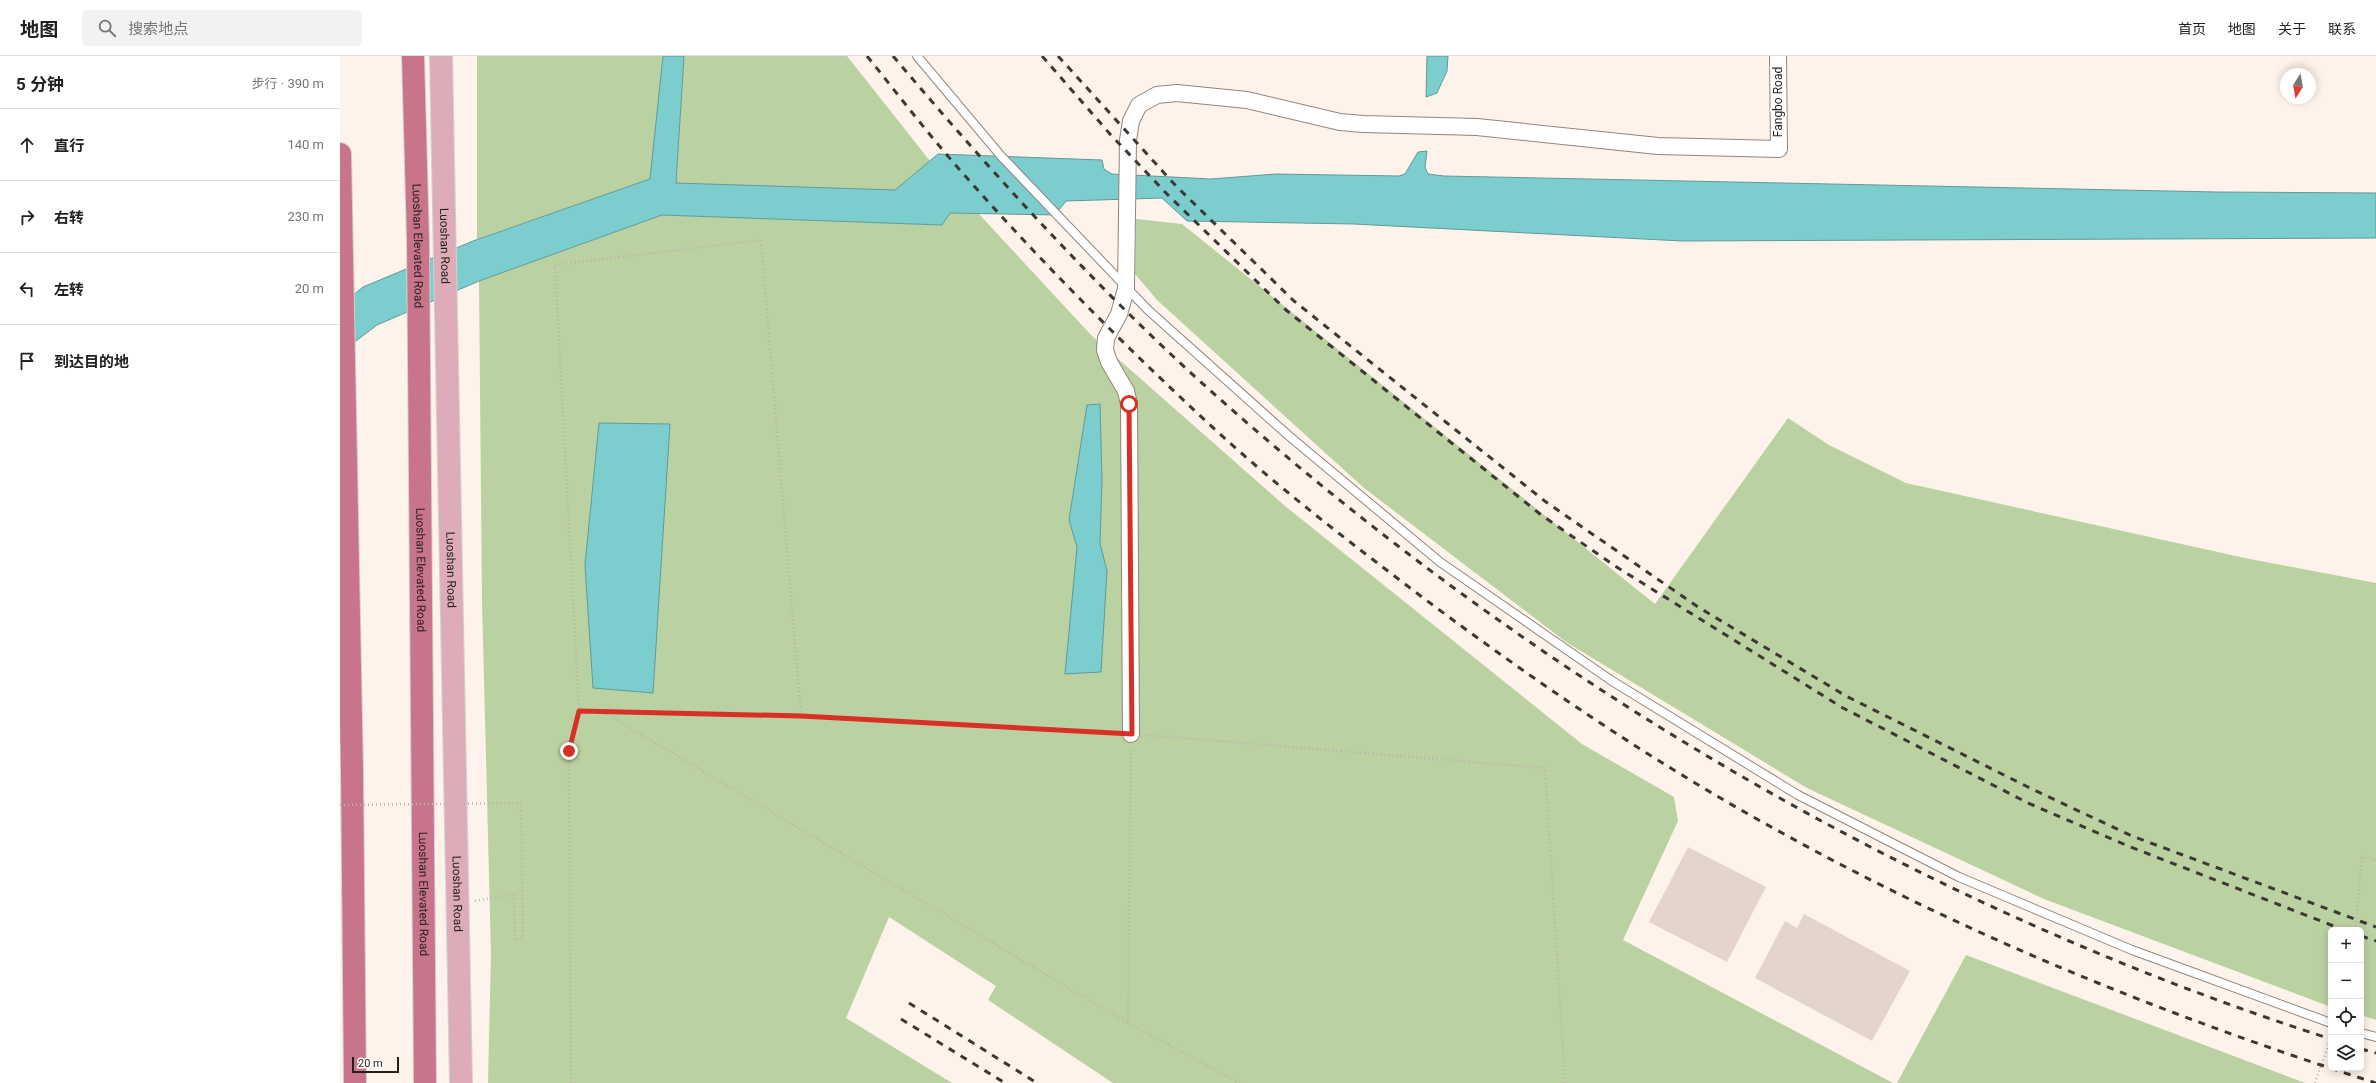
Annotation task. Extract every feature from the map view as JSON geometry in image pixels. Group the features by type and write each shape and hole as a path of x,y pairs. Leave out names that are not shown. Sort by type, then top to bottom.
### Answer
{"highway":[{"name":"Luoshan Elevated Road","path":"413,56 419,319 425,1083"},
{"path":"340,154 345,504 352,771 355,1083"},
{"path":"340,597 345,504"}],"main road":[{"name":"Luoshan Road","path":"441,56 454,742 459,904 461,1083"}],"street":[{"name":"Fangbo Road","path":"1126,289 1129,130 1134,112 1139,105 1147,99 1173,93 1247,100 1340,122 1476,127 1658,146 1779,149 1778,56"},
{"path":"1126,289 1119,314 1106,338 1105,350 1109,362 1126,391 1129,404 1132,734"}],"lane":[{"path":"917,56 1001,156 1055,215 1148,310 1289,436 1440,562 1612,681 1785,787 1959,877 2132,950 2328,1023"},
{"path":"2364,1034 2376,1037"}],"path":[{"path":"572,1083 569,751 579,711 555,265 761,240 801,716"},
{"path":"579,711 801,716 1132,734 1545,768 1565,1083"},
{"path":"602,712 1128,1023 1240,1083"},
{"path":"1128,1023 1132,734"},
{"path":"340,806 521,803 523,937 515,940 514,894 459,904"},
{"path":"2355,927 2362,856 2376,860"},
{"path":"2315,1083 2328,1046"}],"green space":[{"path":"477,56 663,56 651,179 477,239"},
{"path":"684,56 847,56 930,161 895,190 676,183"},
{"path":"950,213 979,214 1091,335 1285,506 1582,744 1674,797 1678,821 1623,940 1893,1083 1113,1083 988,1000 996,986 889,917 846,1018 952,1083 488,1083 491,954 482,601 479,281 662,215 942,225"},
{"path":"1136,219 1182,224 1655,604 1788,418 1829,445 1906,483 2245,558 2376,583 2376,1020 2364,1016 2364,927 2328,927 2328,1006 2044,899 1807,788 1566,642 1364,488 1157,300 1135,274"},
{"path":"1966,955 2305,1083 1897,1083"}],"water":[{"path":"663,56 684,56 676,183 895,190 938,154 1102,160 1104,169 1112,174 1211,179 1276,174 1399,176 1405,174 1418,152 1427,151 1425,167 1428,174 1444,176 2217,192 2376,193 2376,238 1682,241 1354,224 1187,221 1162,198 1066,201 1055,215 950,213 942,225 662,215 479,281 377,325 340,353 340,306 363,287 473,241 650,179"},
{"path":"1427,56 1448,56 1447,71 1437,93 1426,97"},
{"path":"1100,404 1102,480 1100,543 1107,571 1101,672 1065,674 1077,547 1069,520 1087,405"},
{"path":"599,423 670,424 653,693 593,688 585,565"}],"building":[{"path":"1688,847 1766,887 1727,962 1649,922"},
{"path":"1804,914 1910,971 1872,1041 1755,978 1785,921 1797,928"}],"railway":[{"path":"867,56 941,148 1025,242 1146,365 1209,424 1288,493 1343,536 1469,632 1556,693 1691,781 1737,808 1855,872 1927,908 2074,973 2149,1003 2300,1058 2376,1083"},
{"path":"893,56 973,148 1055,238 1097,282 1185,367 1230,408 1353,510 1480,607 1612,697 1748,780 1889,856 2033,925 2180,986 2328,1038"},
{"path":"1042,56 1110,134 1167,194 1286,310 1540,514 1615,566 1843,708 2028,803 2128,846 2336,927"},
{"path":"1058,56 1176,186 1294,301 1546,502 1698,607 1846,696 2034,790 2132,836 2376,927"},
{"path":"2364,937 2376,941"},
{"path":"909,1003 1037,1083"},
{"path":"901,1019 1005,1083"},
{"path":"2364,1050 2376,1053"}],"route":[{"path":"569,751 579,711 801,716 1132,734 1129,404"}]}
